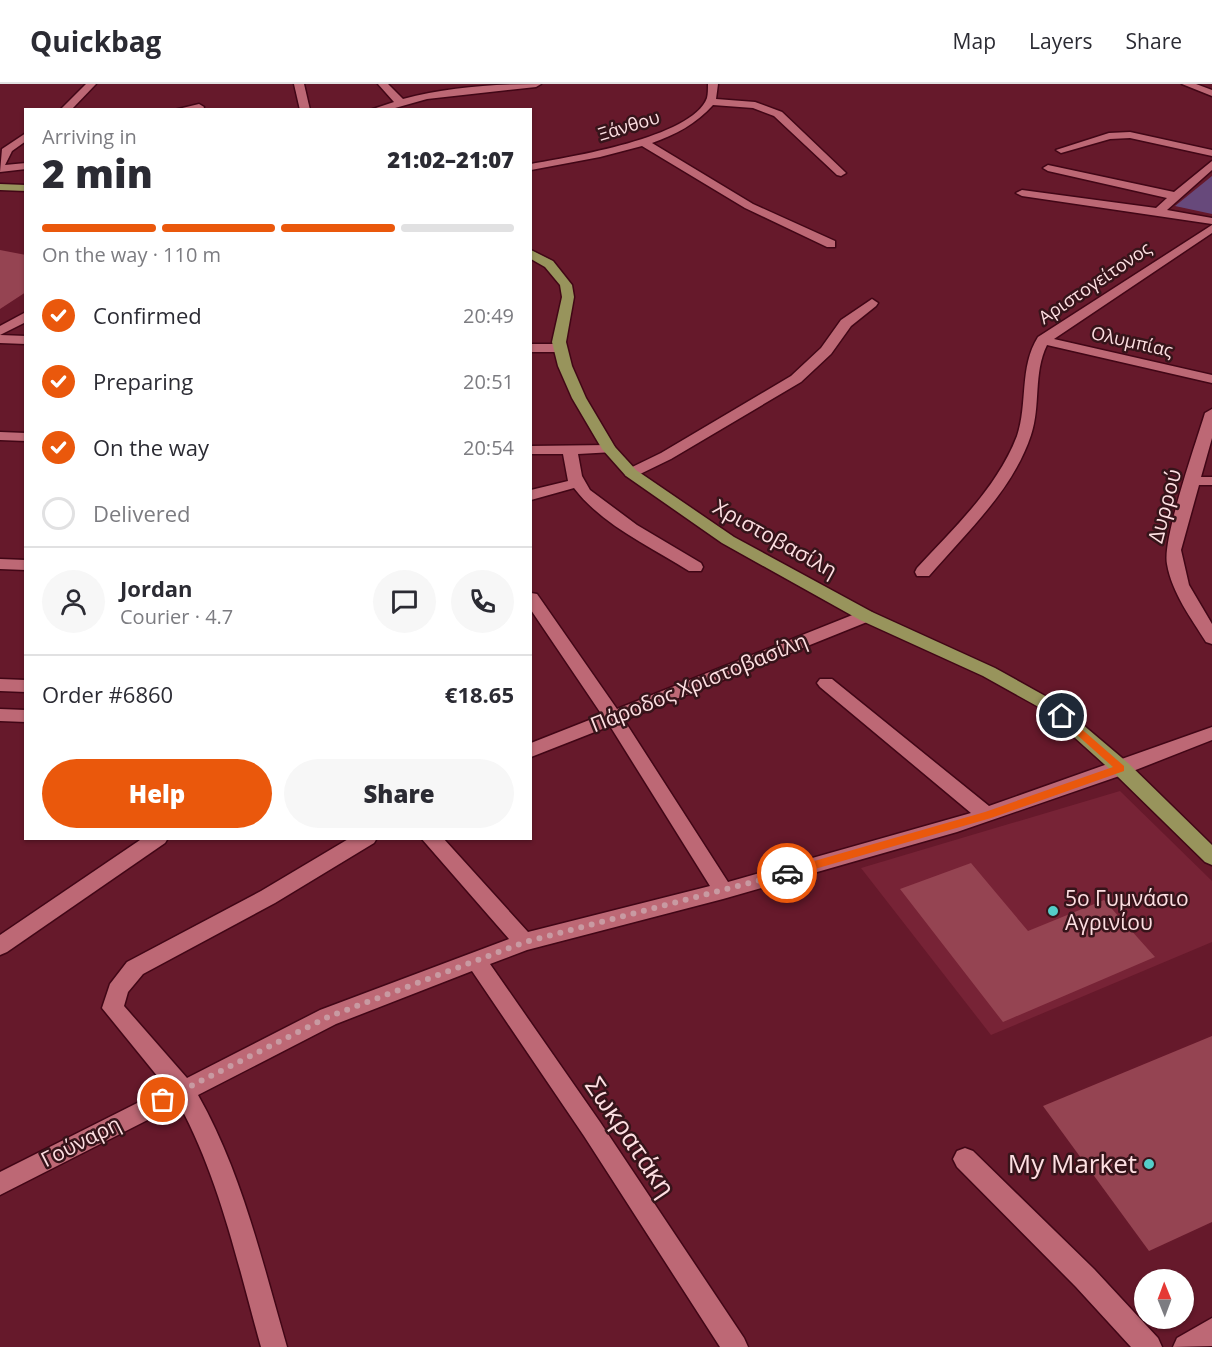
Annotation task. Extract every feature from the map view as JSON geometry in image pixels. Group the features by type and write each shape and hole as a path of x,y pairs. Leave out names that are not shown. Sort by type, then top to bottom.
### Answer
{"main road":[{"path":"0,187 24,188"},
{"path":"532,255 549,264 566,285 568,297 559,348"},
{"name":"Χριστοβασίλη","path":"559,348 579,398 609,449 632,473 728,540 866,616 1022,688 1074,726 1121,768 1212,857"}],"street":[{"path":"67,108 91,84"},
{"path":"298,84 304,108"},
{"path":"383,84 399,102"},
{"path":"381,108 399,102 442,94 536,84"},
{"path":"713,84 710,102 755,105 773,112 790,124 841,172"},
{"path":"1187,84 1212,93"},
{"path":"1203,84 1212,86"},
{"path":"428,107 442,94"},
{"name":"Ξάνθου","path":"532,167 645,143 669,133 702,111 710,102"},
{"path":"192,108 199,107"},
{"path":"1061,150 1109,136 1130,135 1212,153"},
{"path":"24,137 7,149 0,167 24,166"},
{"path":"645,143 749,206 831,244"},
{"path":"1158,212 1212,164"},
{"path":"1048,168 1175,196"},
{"path":"1086,202 1102,180"},
{"path":"1022,193 1212,221"},
{"name":"Αριστογείτονος","path":"923,572 987,499 1013,460 1027,422 1035,361 1043,340 1212,228"},
{"path":"632,473 666,456 796,379 826,351 846,323 872,303"},
{"path":"0,332 24,317"},
{"path":"0,339 24,340"},
{"name":"Ολυμπίας","path":"1043,340 1212,379"},
{"path":"532,348 559,348"},
{"name":"Δυρρού","path":"1212,414 1173,550 1173,566 1181,585 1212,638"},
{"path":"0,436 24,436"},
{"path":"532,450 609,449"},
{"path":"570,451 577,483 609,513 694,567"},
{"path":"1193,481 1212,481"},
{"path":"532,495 577,483"},
{"path":"0,564 24,565"},
{"path":"532,599 614,718 723,891"},
{"name":"Πάροδος Χριστοβασίλη","path":"532,750 866,616"},
{"path":"826,683 987,815"},
{"path":"0,685 24,686"},
{"path":"0,715 24,716"},
{"name":"Γούναρη","path":"0,1184 328,1017 476,960 525,942 723,891 987,815 1212,733"},
{"path":"0,946 155,840"},
{"path":"274,1347 227,1183 205,1130 183,1090 113,1008 115,995 122,981 135,968 268,897 364,840"},
{"path":"433,840 525,942"},
{"name":"Σωκρατάκη","path":"476,960 598,1139 735,1347"},
{"path":"965,1159 1085,1278 1149,1347"},
{"path":"1186,1347 1212,1330"}],"shaded area":[{"path":"1212,176 1212,214 1175,206"},
{"name":"5ο Γυμνάσιο Αγρινίου","path":"1120,791 1212,881 1212,942 991,1035 861,868"}],"building":[{"path":"0,250 24,255 24,293 0,309"},
{"path":"971,863 1028,931 1104,900 1155,957 1003,1022 900,889"},
{"name":"My Market","path":"1212,1036 1212,1222 1149,1251 1043,1106"}],"way so far":[{"path":"163,1100 328,1017 525,942 787,873"}],"place":[{"name":"5ο Γυμνάσιο Αγρινίου","path":"1053,911"},
{"name":"My Market","path":"1149,1164"}],"route":[{"path":"787,873 957,825 1121,768 1062,716"}]}
